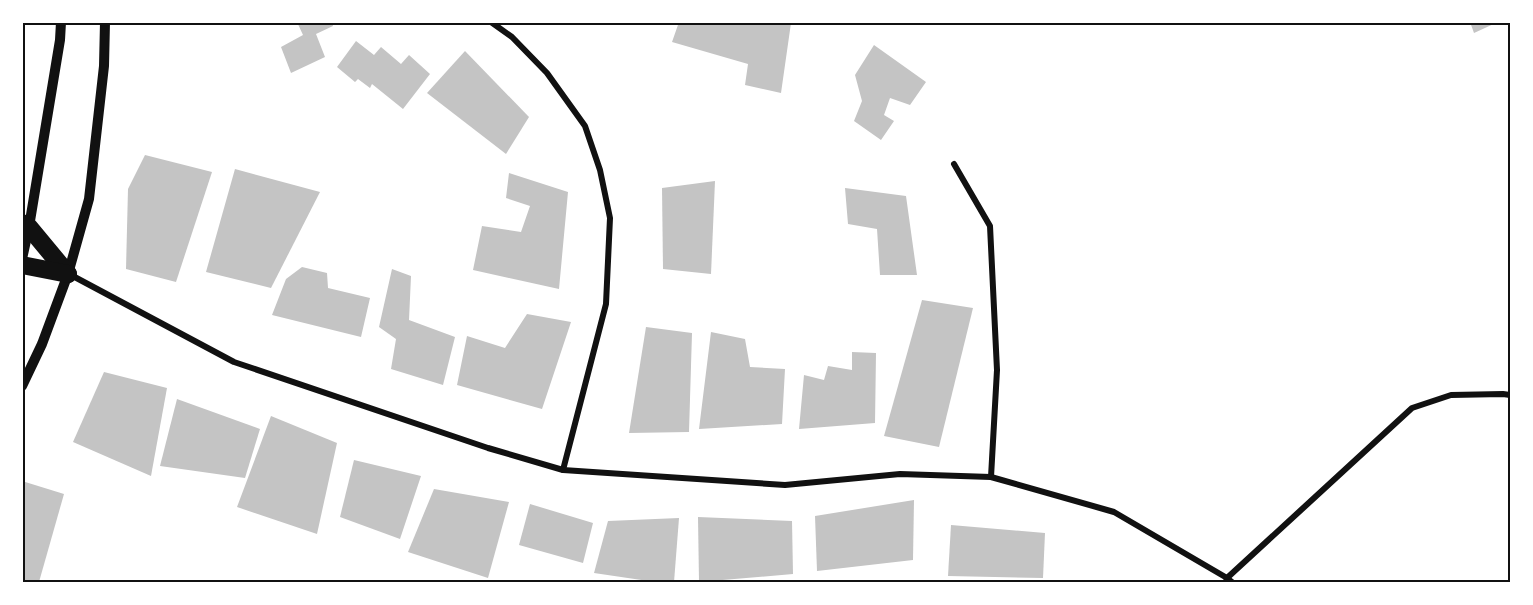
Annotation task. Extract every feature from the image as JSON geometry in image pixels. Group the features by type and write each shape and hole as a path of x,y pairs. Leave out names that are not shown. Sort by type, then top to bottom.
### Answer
{"highway":[{"path":"26,225 68,274"},
{"path":"22,265 68,274"}],"street":[{"path":"22,259 26,225 60,40 61,22"},
{"path":"22,386 42,344 68,274 89,198 104,66 105,22"},
{"path":"491,22 512,37 547,73 585,126 600,170 610,218 606,304 563,470"},
{"path":"954,164 990,226 998,370 991,477"},
{"path":"68,274 234,362 488,448 563,470 785,485 900,474 991,477 1114,512 1228,581 1412,408 1451,395 1510,395"}],"building":[{"path":"297,22 332,22 333,26 316,34 325,57 291,73 281,47 303,35"},
{"path":"679,22 791,23 781,93 745,85 748,64 672,42"},
{"path":"1470,22 1498,22 1474,33"},
{"path":"356,41 374,55 381,47 401,64 409,55 430,74 403,109 372,84 370,88 358,79 355,82 337,67"},
{"path":"874,45 926,82 910,105 890,98 884,115 894,121 881,140 854,121 862,101 855,75"},
{"path":"465,51 529,117 506,154 427,93"},
{"path":"145,155 212,172 176,282 126,269 128,189"},
{"path":"235,169 320,192 271,288 206,272"},
{"path":"509,173 568,192 559,289 473,270 482,226 521,232 530,206 506,198"},
{"path":"715,181 711,274 663,269 662,188"},
{"path":"845,188 906,196 917,275 880,275 877,229 848,224"},
{"path":"302,267 327,273 328,288 370,298 361,337 272,315 286,279"},
{"path":"392,269 411,276 409,320 455,337 443,385 391,369 396,339 379,327"},
{"path":"922,300 973,308 939,447 884,436"},
{"path":"527,314 571,322 542,409 457,385 467,336 505,348"},
{"path":"646,327 692,333 689,432 629,433"},
{"path":"711,332 745,339 750,367 785,369 782,424 699,429"},
{"path":"852,352 876,353 875,423 799,429 804,375 824,380 828,366 852,370"},
{"path":"104,372 167,388 151,476 73,442"},
{"path":"177,399 260,429 245,478 160,466"},
{"path":"271,416 337,443 317,534 237,507"},
{"path":"354,460 421,476 400,539 340,517"},
{"path":"22,481 64,494 39,582 22,582"},
{"path":"434,489 509,502 488,578 408,552"},
{"path":"914,500 913,560 817,571 815,516"},
{"path":"530,504 593,523 583,563 519,545"},
{"path":"698,517 792,521 793,574 699,582"},
{"path":"679,518 674,582 655,582 594,573 608,521"},
{"path":"951,525 1045,533 1043,578 948,576"}]}
